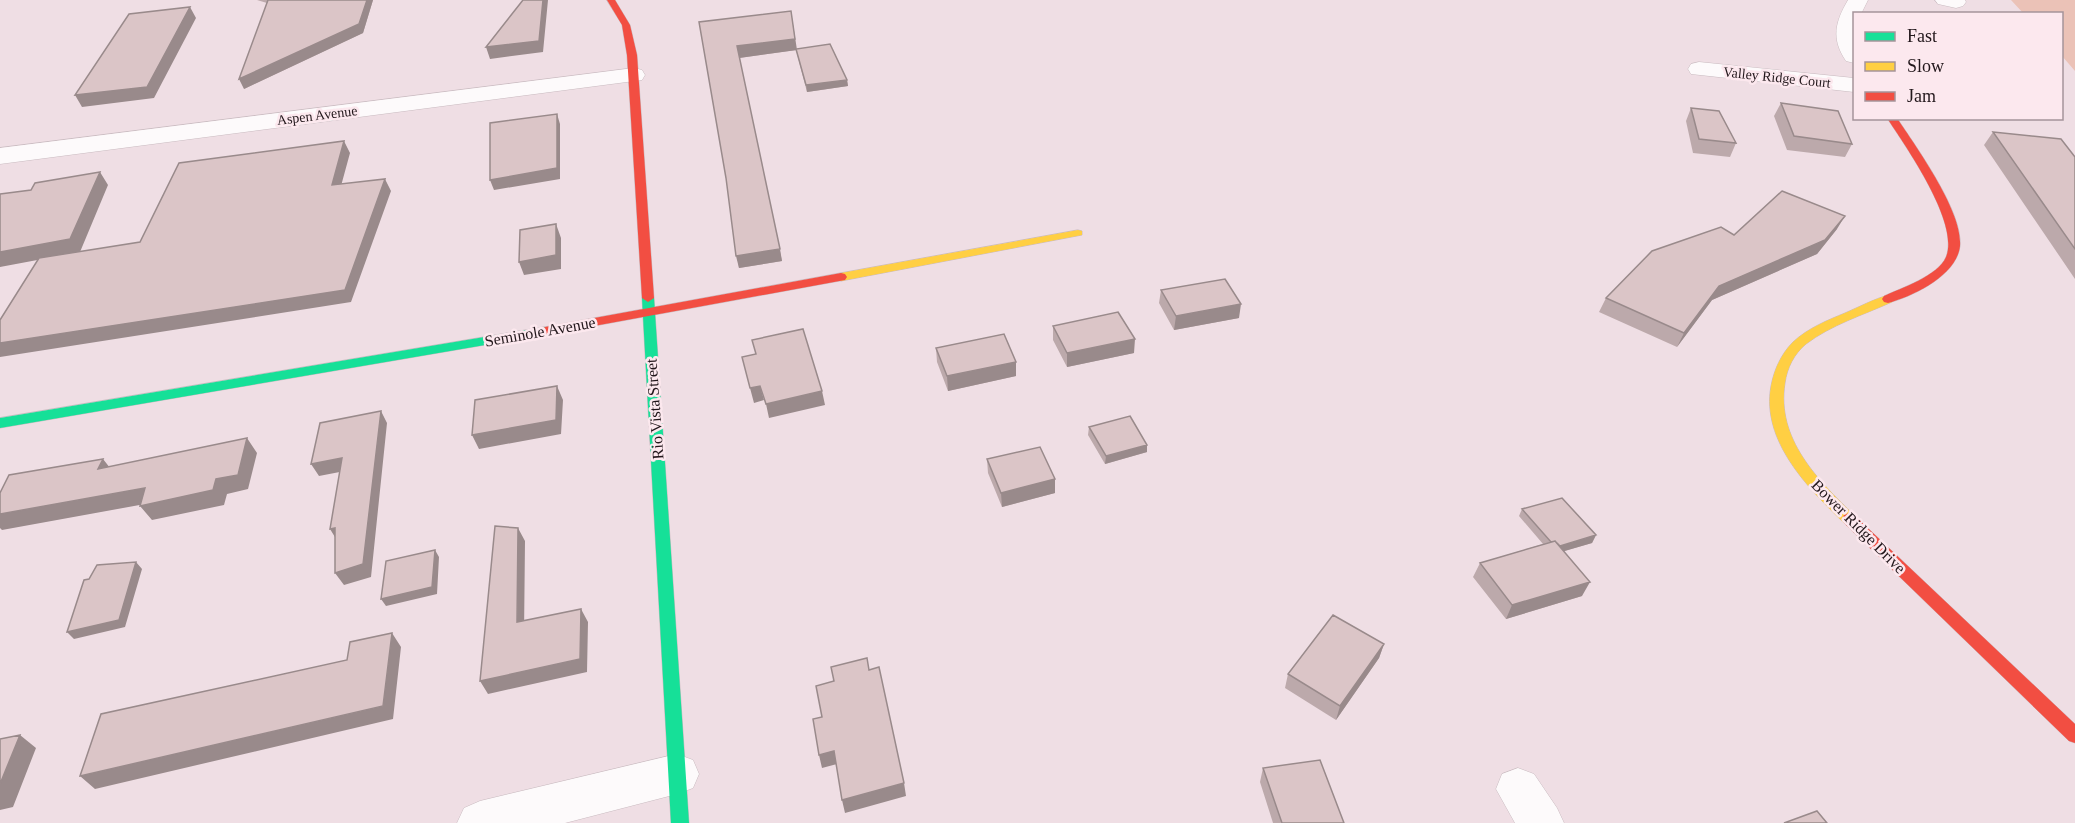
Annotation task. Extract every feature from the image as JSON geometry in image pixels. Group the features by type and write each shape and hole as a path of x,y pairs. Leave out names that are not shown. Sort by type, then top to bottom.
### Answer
{"street":[{"name":"Rio Vista Street","path":"611,0 620,9 626,21 634,75 680,823"},
{"path":"1853,54 1844,34 1849,14 1858,0"},
{"name":"Valley Ridge Court","path":"1700,69 1853,85"},
{"name":"Aspen Avenue","path":"0,156 634,75"},
{"name":"Bower Ridge Drive","path":"1893,120 1948,213 1955,233 1956,250 1947,266 1931,278 1805,339 1787,356 1776,380 1775,405 1785,438 1802,469 1829,500 2075,735"},
{"name":"Seminole Avenue","path":"0,423 648,313 1078,233"},
{"path":"480,823 677,774"}],"shaded area":[{"path":"2011,0 2075,0 2075,71 2063,57 2063,12 2022,12"}],"building":[{"path":"268,0 367,0 359,24 239,79"},
{"path":"523,0 543,0 539,41 486,47"},
{"path":"190,7 147,87 75,95 129,14"},
{"path":"791,11 795,39 737,46 780,249 736,256 726,178 699,22"},
{"path":"830,44 847,80 806,85 796,49"},
{"path":"1781,103 1838,111 1852,144 1794,136"},
{"path":"1691,108 1719,111 1736,143 1699,139"},
{"path":"557,114 557,168 490,180 490,123"},
{"path":"1993,132 2061,139 2075,157 2075,249"},
{"path":"344,141 332,185 385,179 345,290 0,343 0,320 39,258 140,242 179,163"},
{"path":"100,172 70,239 0,252 0,194 31,190 35,183"},
{"path":"1782,191 1845,216 1825,240 1719,286 1684,333 1606,298 1652,251 1721,227 1734,235"},
{"path":"556,224 556,255 519,262 520,230"},
{"path":"1225,279 1241,304 1176,316 1161,290"},
{"path":"1118,312 1135,339 1067,353 1053,326"},
{"path":"803,329 822,391 766,404 760,386 750,388 742,357 756,354 752,340"},
{"path":"1004,334 1016,362 947,376 936,348"},
{"path":"557,386 556,420 472,435 475,400"},
{"path":"381,411 363,564 335,573 335,528 330,529 342,458 311,464 320,423"},
{"path":"1130,416 1147,445 1106,456 1089,427"},
{"path":"247,438 238,475 216,479 213,490 140,506 145,488 0,514 0,493 9,475 103,459 98,469"},
{"path":"1040,447 1055,479 1001,493 987,459"},
{"path":"1562,498 1596,535 1560,546 1555,541 1551,542 1522,509"},
{"path":"495,526 518,528 517,622 581,609 580,659 480,681"},
{"path":"1555,541 1590,582 1512,605 1480,563"},
{"path":"435,550 432,587 381,599 386,561"},
{"path":"136,562 119,620 67,632 84,580 89,579 97,565"},
{"path":"1333,615 1384,644 1340,706 1288,674"},
{"path":"392,633 383,706 80,776 101,714 347,660 350,642"},
{"path":"867,658 869,670 879,667 904,783 842,800 834,751 819,755 813,719 822,717 816,686 834,681 831,667"},
{"path":"20,735 0,784 0,739"},
{"path":"1320,760 1344,823 1282,823 1263,768"},
{"path":"1817,811 1827,823 1784,823"}],"traffic: fast":[{"path":"648,298 680,823"},
{"path":"0,423 545,331"}],"traffic: slow":[{"path":"841,277 1078,233"},
{"path":"1849,519 1806,473 1784,437 1778,417 1776,397 1779,377 1793,349 1810,335 1888,299"}],"traffic: jam":[{"path":"611,0 626,25 632,55 648,298"},
{"path":"1888,299 1924,282 1940,271 1952,257 1955,244 1952,226 1945,207 1923,166 1893,120"},
{"path":"545,331 841,277"},
{"path":"1849,519 2075,735"}]}
